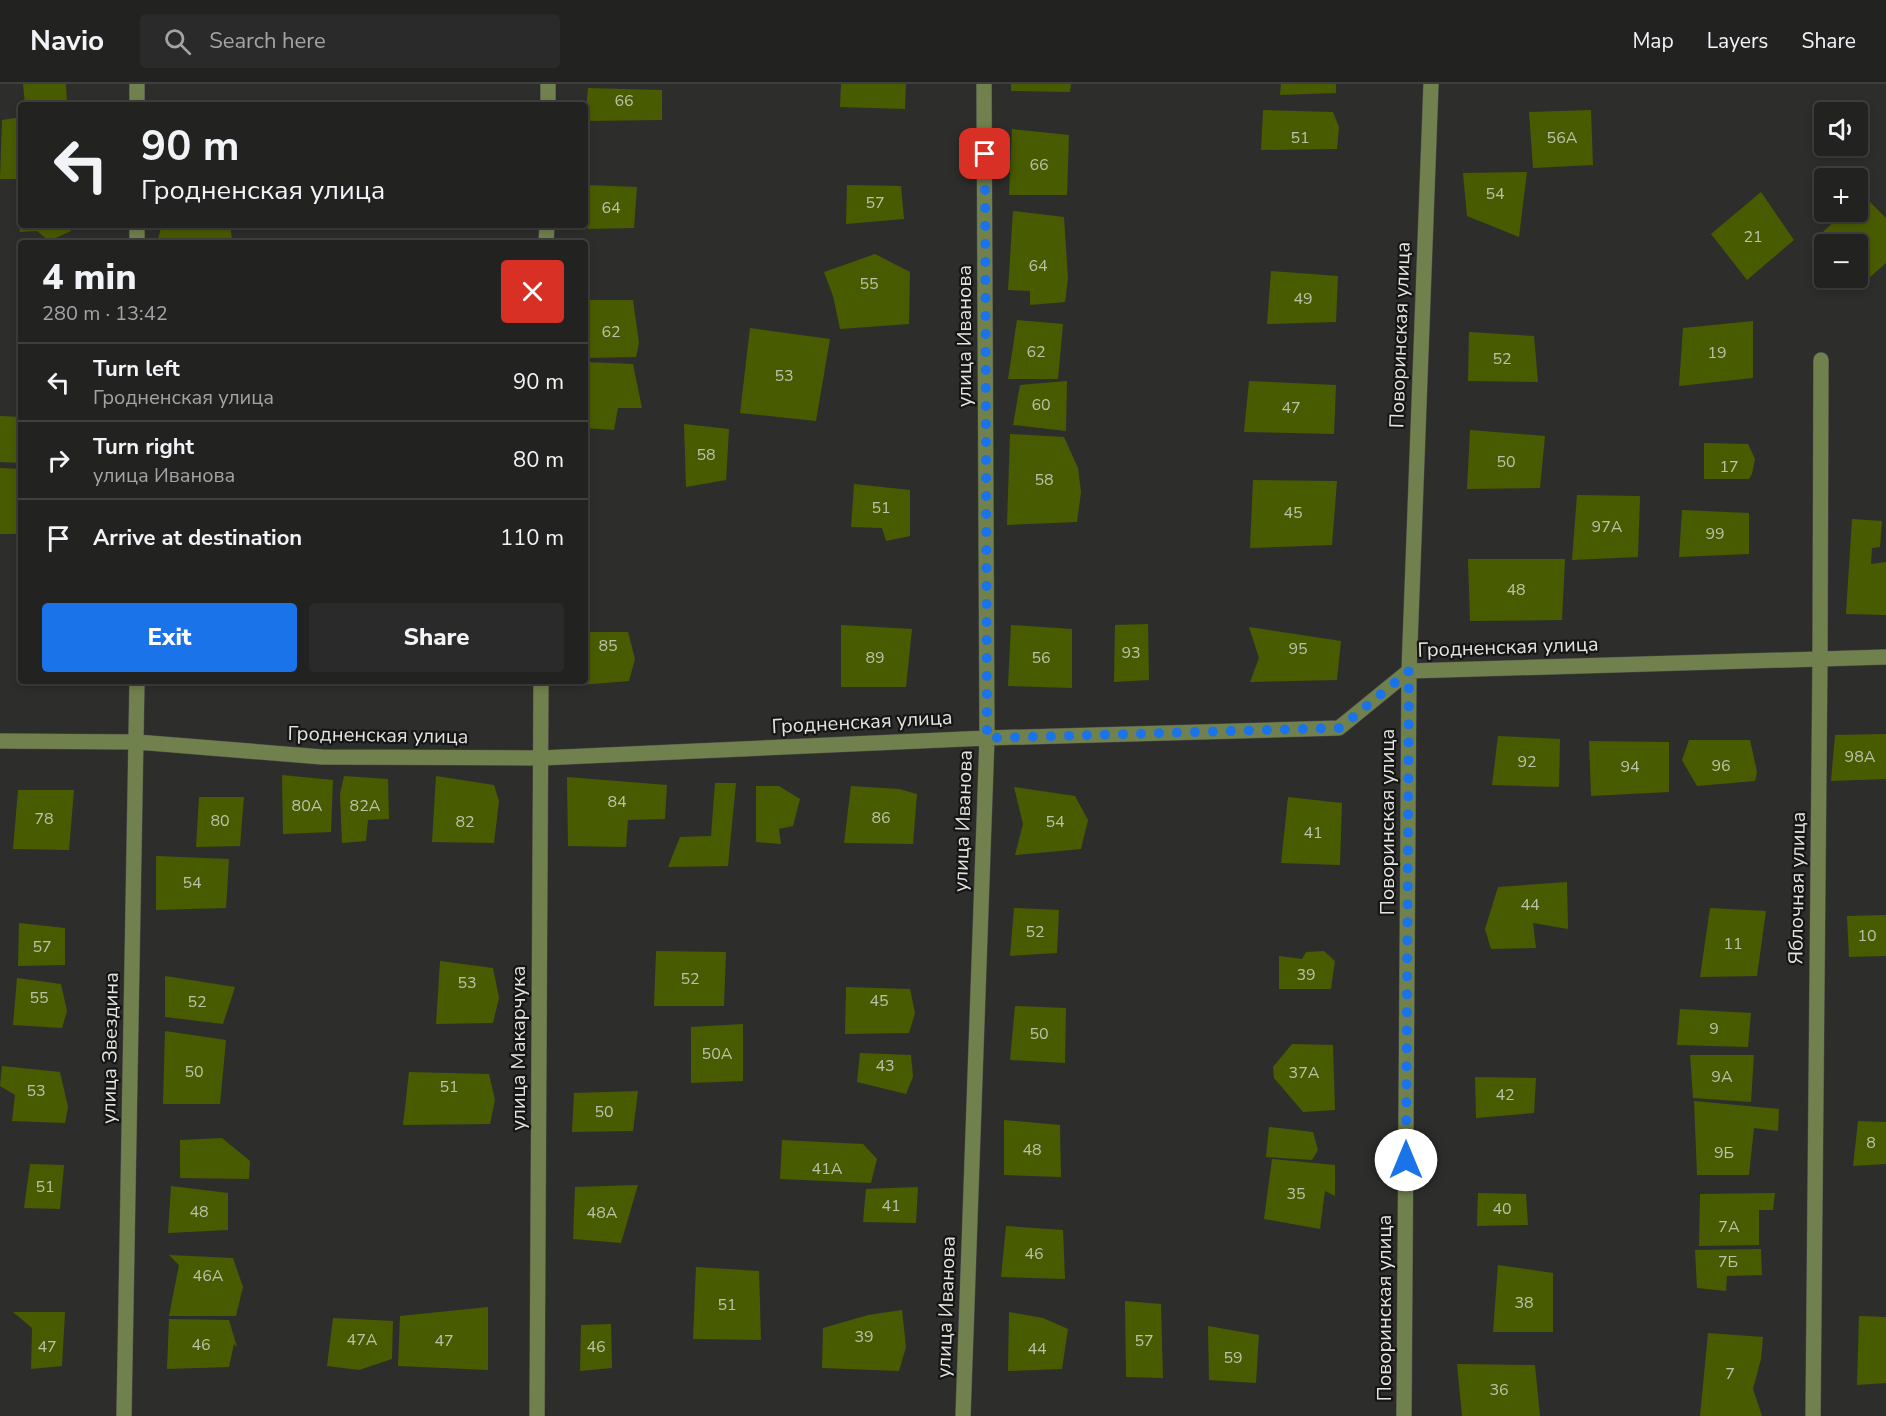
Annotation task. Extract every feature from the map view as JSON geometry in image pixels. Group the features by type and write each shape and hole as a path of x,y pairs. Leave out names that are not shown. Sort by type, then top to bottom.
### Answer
{"street":[{"path":"137,84 137,102"},
{"path":"548,84 548,102"},
{"name":"улица Иванова","path":"963,1416 987,738 984,84"},
{"name":"Поворинская улица","path":"1404,1416 1409,671 1431,84"},
{"name":"Яблочная улица","path":"1813,1416 1821,360"},
{"name":"Гродненская улица","path":"0,741 137,742 322,757 541,758 987,738 1340,728 1409,671 1886,657"},
{"name":"улица Звездина","path":"124,1416 137,684"},
{"name":"улица Макарчука","path":"537,1416 542,684"}],"building":[{"path":"23,84 66,84 67,102 25,102"},
{"path":"841,84 906,84 905,109 840,107"},
{"path":"1011,84 1071,84 1070,92 1011,91"},
{"path":"1281,84 1336,84 1336,93 1280,95"},
{"path":"588,88 662,90 662,120 588,121"},
{"path":"1263,110 1333,112 1339,127 1337,149 1261,150"},
{"path":"1591,110 1593,165 1533,168 1529,112"},
{"path":"18,117 18,179 0,179 2,120"},
{"path":"1012,129 1069,135 1067,195 1009,195"},
{"path":"1527,172 1519,237 1467,216 1463,173"},
{"path":"588,185 637,187 634,228 588,229"},
{"path":"847,185 901,186 904,219 846,224"},
{"path":"1761,192 1794,240 1747,280 1711,234"},
{"path":"1868,200 1886,218 1886,263 1868,279 1868,234 1825,234 1823,232 1834,222 1868,222"},
{"path":"1013,211 1064,217 1068,278 1065,302 1030,305 1030,291 1008,290"},
{"path":"20,228 70,228 71,231 51,240 48,240 37,231 20,232"},
{"path":"161,228 230,228 232,239 207,240 158,240"},
{"path":"875,254 910,272 909,324 840,329 833,296 824,272"},
{"path":"1271,271 1338,276 1336,322 1267,324"},
{"path":"588,300 633,300 639,343 636,357 588,358"},
{"path":"1017,320 1063,324 1058,379 1008,379"},
{"path":"1753,321 1753,378 1679,386 1683,328"},
{"path":"750,328 830,339 816,421 740,413"},
{"path":"1469,332 1534,336 1538,382 1468,381"},
{"path":"588,362 633,364 642,408 618,408 614,430 588,428 590,393"},
{"path":"1067,381 1066,431 1013,425 1020,385"},
{"path":"1249,381 1336,385 1334,434 1244,432"},
{"path":"0,416 18,417 18,463 0,462"},
{"path":"684,424 729,429 726,480 686,487"},
{"path":"1470,430 1545,436 1540,488 1467,489"},
{"path":"1010,434 1064,437 1078,468 1081,492 1077,522 1007,525"},
{"path":"1704,443 1748,444 1755,459 1749,479 1704,479"},
{"path":"0,468 18,469 18,534 0,534"},
{"path":"1253,480 1337,481 1332,545 1250,548"},
{"path":"854,484 910,490 910,536 886,541 882,528 851,527"},
{"path":"1577,495 1640,496 1638,557 1572,560"},
{"path":"1682,510 1749,513 1749,554 1679,557"},
{"path":"1852,519 1882,521 1880,547 1872,548 1871,564 1886,562 1886,615 1846,614"},
{"path":"1468,559 1565,559 1562,620 1470,621"},
{"path":"1148,624 1149,680 1114,682 1115,625"},
{"path":"841,625 912,629 906,687 841,687"},
{"path":"1011,625 1072,629 1072,688 1008,686"},
{"path":"1249,627 1341,641 1337,680 1250,682 1259,658"},
{"path":"588,632 628,632 635,659 629,681 568,686 568,684 588,684"},
{"path":"1886,734 1886,779 1831,781 1835,735"},
{"path":"1498,736 1560,739 1559,787 1492,785"},
{"path":"1689,740 1750,740 1757,772 1755,781 1697,786 1682,760"},
{"path":"1589,741 1669,742 1669,792 1591,796"},
{"path":"282,775 333,780 331,832 283,834"},
{"path":"344,776 388,779 389,819 368,820 366,841 342,843 340,794"},
{"path":"436,776 494,785 499,801 494,843 432,842"},
{"path":"567,777 667,785 665,819 628,820 626,847 568,846"},
{"path":"715,783 736,783 728,866 668,867 680,837 711,836"},
{"path":"756,786 779,786 800,799 793,826 779,829 781,844 756,842"},
{"path":"851,786 899,789 917,794 913,844 844,843"},
{"path":"1014,787 1075,796 1088,820 1081,849 1015,855 1023,824"},
{"path":"18,790 74,790 69,850 13,849"},
{"path":"199,797 244,797 240,846 196,847"},
{"path":"1288,797 1342,803 1340,865 1281,863"},
{"path":"156,856 229,859 226,908 156,910"},
{"path":"1567,882 1568,929 1533,923 1536,948 1491,949 1485,929 1498,887"},
{"path":"1014,908 1059,910 1057,953 1010,956"},
{"path":"1710,908 1766,911 1757,976 1700,977"},
{"path":"1886,915 1886,956 1849,957 1847,916"},
{"path":"19,923 65,928 65,965 18,966"},
{"path":"656,951 726,952 724,1006 654,1006"},
{"path":"1324,951 1335,961 1331,989 1279,989 1279,956 1302,959 1306,952"},
{"path":"440,961 493,968 499,998 493,1023 436,1024"},
{"path":"165,976 235,987 223,1024 165,1017"},
{"path":"17,978 61,984 67,1011 62,1028 13,1025"},
{"path":"846,987 910,989 915,1013 909,1033 845,1034"},
{"path":"1015,1006 1066,1008 1065,1063 1010,1060"},
{"path":"1680,1009 1751,1013 1748,1047 1677,1045"},
{"path":"743,1024 743,1081 691,1083 691,1027"},
{"path":"165,1031 226,1040 220,1104 163,1104"},
{"path":"1292,1044 1333,1045 1335,1110 1303,1112 1274,1078 1273,1067"},
{"path":"860,1053 911,1055 913,1077 906,1094 857,1082"},
{"path":"1690,1055 1754,1055 1751,1102 1693,1098"},
{"path":"2,1066 60,1072 68,1107 65,1123 12,1121 15,1095 0,1086"},
{"path":"409,1072 489,1074 495,1100 490,1124 403,1125"},
{"path":"1475,1077 1536,1078 1534,1113 1476,1118"},
{"path":"638,1091 633,1131 572,1132 574,1093"},
{"path":"1694,1101 1779,1109 1778,1131 1754,1128 1749,1175 1697,1175"},
{"path":"1004,1120 1060,1125 1061,1177 1004,1175"},
{"path":"1858,1121 1886,1122 1886,1164 1853,1166"},
{"path":"1269,1127 1313,1132 1318,1150 1312,1160 1266,1157"},
{"path":"222,1138 250,1161 249,1179 180,1178 180,1140"},
{"path":"782,1140 863,1144 877,1159 871,1183 780,1179"},
{"path":"1272,1159 1335,1165 1335,1196 1325,1191 1320,1229 1264,1219"},
{"path":"30,1164 64,1165 60,1209 24,1208"},
{"path":"638,1185 621,1243 573,1239 575,1187"},
{"path":"171,1186 228,1193 228,1230 168,1233"},
{"path":"918,1187 916,1223 863,1222 866,1189"},
{"path":"1478,1193 1526,1194 1528,1225 1477,1226"},
{"path":"1775,1193 1773,1210 1759,1210 1759,1245 1699,1246 1700,1194"},
{"path":"1006,1226 1063,1230 1065,1279 1001,1277"},
{"path":"1761,1249 1762,1275 1727,1276 1726,1291 1697,1288 1695,1250"},
{"path":"169,1255 233,1258 243,1287 236,1316 169,1316 179,1265"},
{"path":"1498,1265 1553,1273 1553,1332 1493,1332"},
{"path":"696,1267 759,1271 761,1340 693,1339"},
{"path":"1125,1301 1161,1304 1163,1378 1126,1377"},
{"path":"488,1307 488,1370 398,1366 400,1316"},
{"path":"902,1310 906,1347 899,1371 822,1368 823,1328 868,1315"},
{"path":"13,1312 65,1312 62,1366 31,1369 32,1328"},
{"path":"1009,1312 1043,1318 1068,1329 1062,1369 1008,1371"},
{"path":"1859,1316 1886,1317 1886,1383 1857,1385"},
{"path":"333,1318 393,1321 392,1359 359,1370 327,1366"},
{"path":"169,1319 229,1320 237,1347 234,1344 229,1367 167,1369"},
{"path":"611,1324 612,1368 580,1371 581,1325"},
{"path":"1208,1326 1259,1335 1256,1383 1209,1380"},
{"path":"1708,1333 1763,1337 1761,1359 1753,1389 1762,1416 1700,1416"},
{"path":"1457,1364 1535,1365 1540,1416 1462,1416"}],"route":[{"path":"985,154 987,738 1340,728 1409,671 1406,1160"}]}
